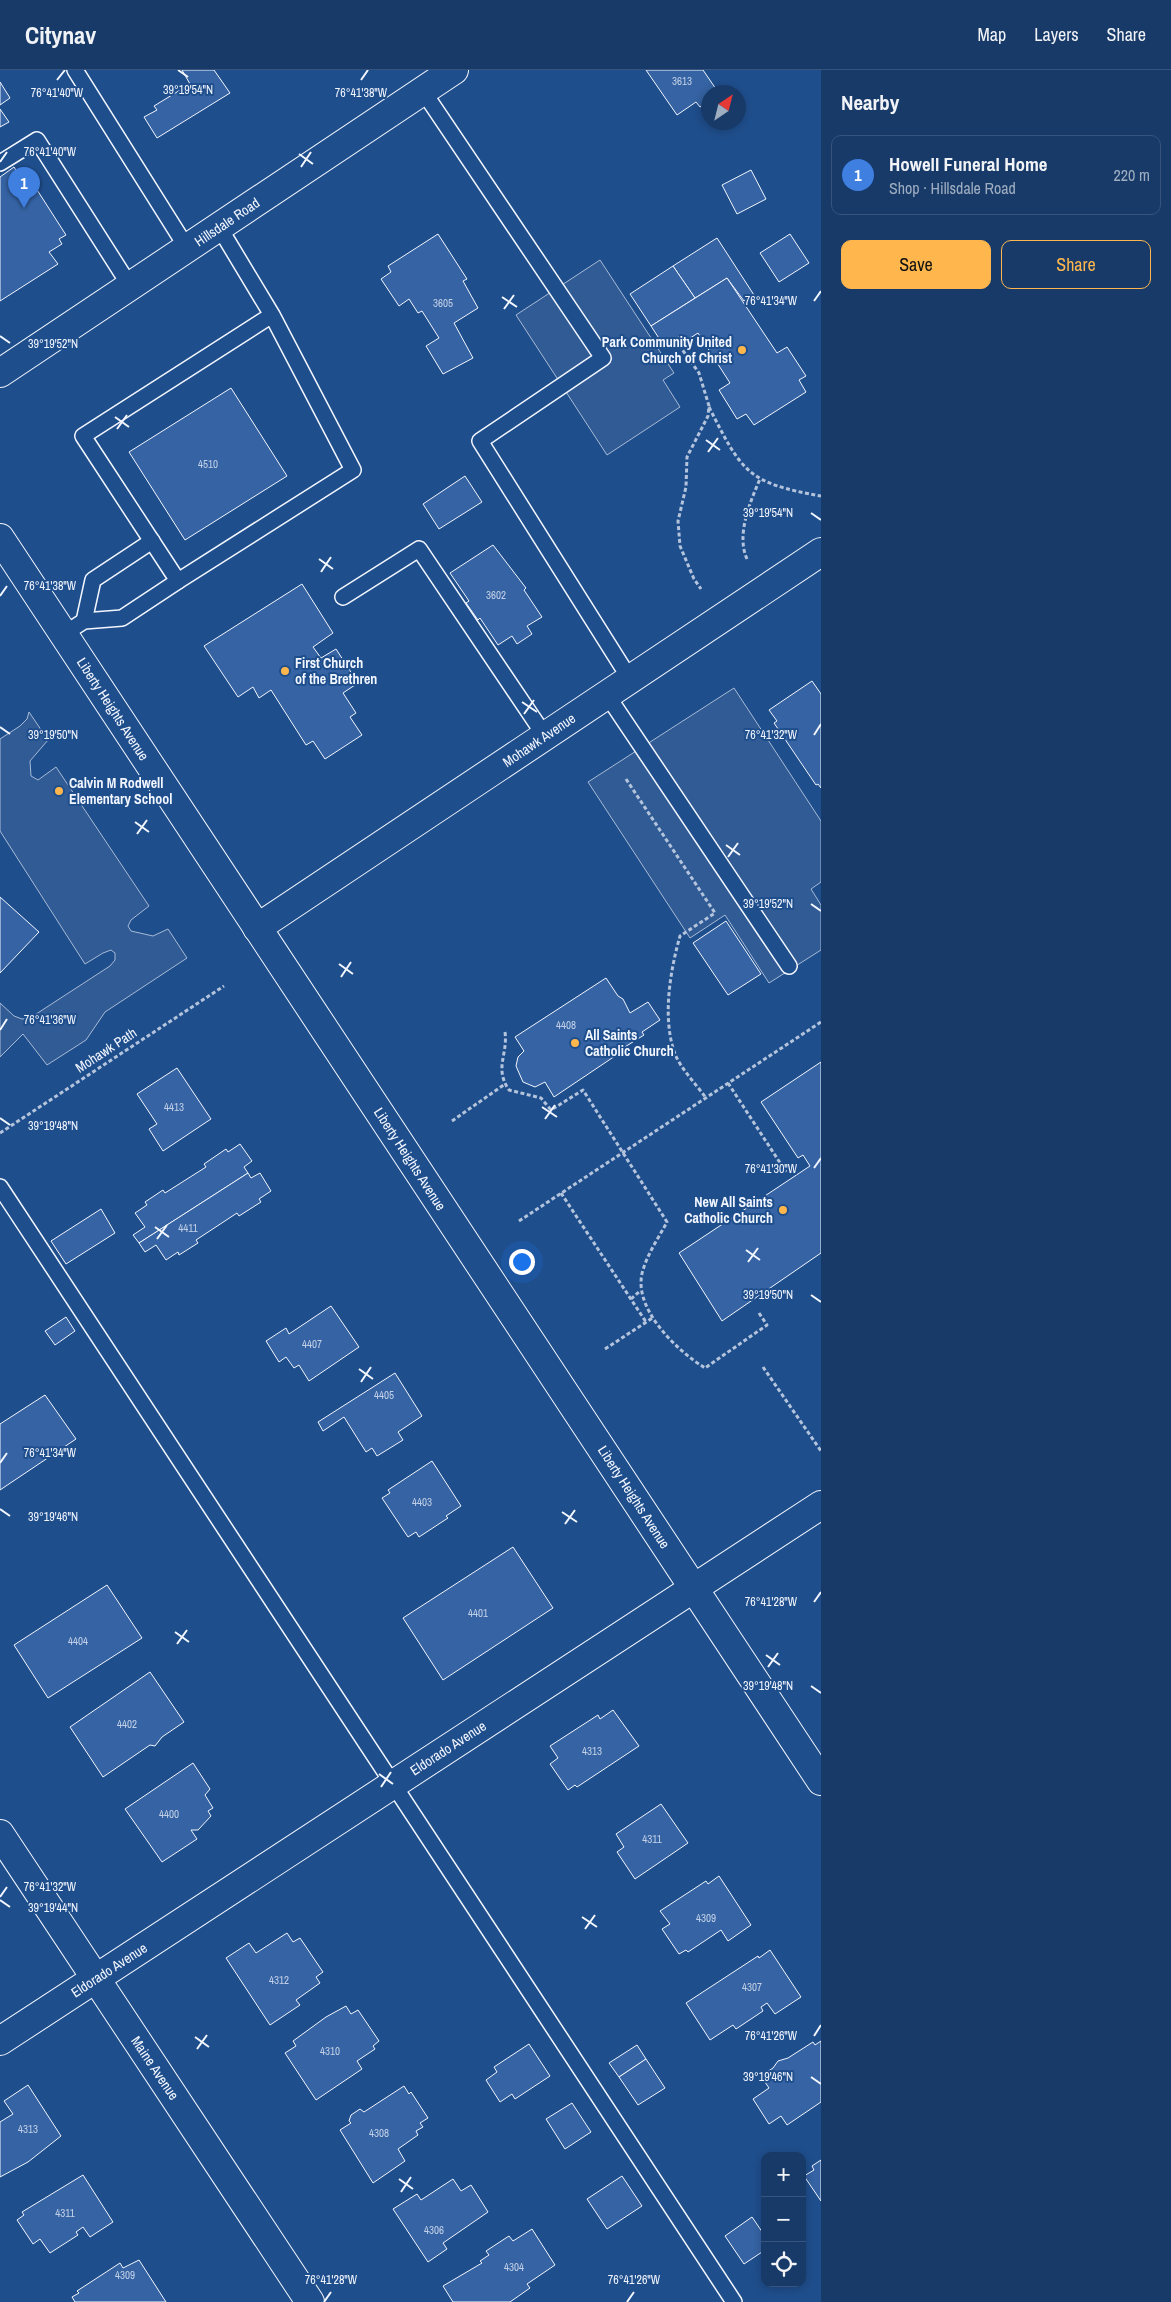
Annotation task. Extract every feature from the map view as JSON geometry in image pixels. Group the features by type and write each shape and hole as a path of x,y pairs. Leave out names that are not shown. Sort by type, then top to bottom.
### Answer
{"street":[{"name":"Hillsdale Road","path":"0,373 454,70"},
{"name":"Liberty Heights Avenue","path":"0,538 74,628 257,928 821,1781"},
{"name":"Mohawk Avenue","path":"257,928 821,552"},
{"name":"Eldorado Avenue","path":"0,2041 821,1505"},
{"name":"Maine Avenue","path":"0,1834 310,2302"}],"lane":[{"path":"75,70 187,248"},
{"path":"423,91 603,358 480,441 630,679"},
{"path":"0,163 37,140 130,286"},
{"path":"74,628 122,618 353,470 272,315 219,227"},
{"path":"178,581 83,436 272,315"},
{"path":"74,628 92,580 152,541"},
{"path":"343,596 419,549 545,736"},
{"path":"607,695 789,966"},
{"path":"0,1186 734,2302"}],"path":[{"path":"679,345 699,373 709,406 736,458 745,469 760,479 793,491 821,496"},
{"path":"701,589 694,579 680,546 678,521 686,487 686,457 708,416 709,406"},
{"path":"747,559 742,544 742,535 760,479"},
{"path":"626,779 715,913 680,936 674,960 670,1008 670,1034 676,1055 706,1098"},
{"name":"Mohawk Path","path":"0,1132 224,986"},
{"path":"519,1221 821,1022"},
{"path":"506,1032 507,1043 503,1054 501,1079 509,1090 541,1098 551,1110 583,1090 667,1222 643,1270 640,1291 654,1317 675,1345 685,1355 705,1368 767,1325 759,1313"},
{"path":"728,1083 786,1172"},
{"path":"452,1121 505,1084"},
{"path":"561,1193 646,1322"},
{"path":"630,1299 640,1291"},
{"path":"605,1349 654,1317"},
{"path":"763,1367 821,1451"}],"shaded area":[{"path":"600,260 674,373 663,380 680,407 607,455 516,315"},
{"path":"734,688 821,821 821,882 811,889 821,905 821,950 769,983 725,915 690,938 588,782"},
{"path":"29,712 48,740 30,761 31,776 38,780 56,767 149,906 131,920 128,926 131,931 153,936 168,929 187,958 105,1012 86,1040 47,1065 23,1034 0,1057 0,1003 14,1016 22,1019 30,1018 110,966 115,960 115,953 111,950 85,964 0,831 0,739 20,726 27,719"}],"building":[{"path":"182,70 214,70 230,93 157,138 144,117 157,110 154,106 190,84"},
{"path":"646,70 703,70 713,85 701,85 701,106 696,102 677,115"},
{"path":"0,82 10,98 0,105"},
{"path":"0,109 9,122 0,127"},
{"path":"14,167 17,172 23,168 66,235 59,239 62,244 49,252 58,264 0,301 0,177"},
{"path":"751,170 766,199 737,214 722,185"},
{"path":"438,234 467,279 463,281 478,308 454,323 473,358 443,374 426,346 439,338 422,311 418,313 409,299 399,306 381,279 391,272 388,266"},
{"path":"790,234 809,263 779,282 760,253"},
{"path":"717,238 754,295 744,301 727,278 695,298 673,266"},
{"path":"673,266 695,298 651,326 630,294"},
{"name":"Park Community United Church of Christ","path":"727,278 777,353 787,347 806,376 799,380 806,392 754,425 746,414 737,419 719,390 730,383 698,333 684,342 680,336 664,346 651,326"},
{"path":"231,388 287,476 185,540 129,452"},
{"path":"465,476 482,502 439,529 423,504"},
{"path":"493,545 526,588 524,590 542,617 527,626 532,634 517,644 512,636 498,645 480,618 478,620 466,603 469,601 450,573"},
{"name":"First Church of the Brethren","path":"302,584 333,633 313,647 321,658 336,649 358,683 343,693 356,713 350,717 362,735 325,759 313,741 306,745 271,690 259,698 253,687 238,697 204,646"},
{"path":"812,681 821,694 821,788 818,784 816,785 774,723 777,721 769,710"},
{"path":"0,897 39,932 0,973"},
{"path":"726,921 761,974 728,995 693,943"},
{"name":"All Saints Catholic Church","path":"606,978 618,996 623,999 630,1013 648,1002 660,1020 642,1032 644,1035 620,1050 621,1052 554,1097 545,1082 535,1087 523,1082 516,1066 518,1057 524,1051 515,1037"},
{"name":"New All Saints Catholic Church","path":"821,1062 821,1253 722,1321 679,1253 810,1166 803,1155 798,1158 761,1102"},
{"path":"177,1068 211,1119 163,1151 149,1129 157,1124 137,1094"},
{"path":"240,1144 252,1161 244,1167 248,1173 139,1243 133,1235 145,1227 135,1213 147,1205 145,1202 163,1190 165,1193 206,1167 204,1164 226,1149 228,1152"},
{"path":"248,1173 251,1178 260,1173 271,1191 259,1199 261,1202 239,1216 237,1213 196,1240 198,1243 179,1255 178,1252 166,1260 156,1245 145,1252 139,1243"},
{"path":"101,1209 115,1233 66,1264 51,1241"},
{"path":"331,1306 359,1347 309,1381 299,1365 294,1368 286,1357 279,1362 266,1341 286,1328 289,1334"},
{"path":"66,1317 75,1331 55,1345 45,1331"},
{"path":"395,1373 422,1416 398,1432 403,1440 377,1456 372,1448 366,1452 344,1417 323,1431 318,1422"},
{"path":"45,1395 76,1439 0,1490 0,1424"},
{"path":"432,1461 461,1506 446,1516 448,1518 419,1537 416,1532 408,1537 382,1498 390,1493 388,1490"},
{"path":"513,1547 553,1608 443,1680 403,1618"},
{"path":"107,1585 142,1638 48,1698 14,1645"},
{"path":"150,1672 184,1722 162,1737 155,1746 150,1745 103,1777 70,1727"},
{"path":"613,1710 639,1746 577,1787 575,1785 568,1790 550,1764 558,1758 550,1746 598,1715 600,1719"},
{"path":"193,1763 210,1789 205,1795 213,1808 208,1811 211,1816 198,1830 191,1830 197,1839 162,1862 125,1809"},
{"path":"661,1804 688,1843 635,1879 617,1852 624,1847 616,1834"},
{"path":"719,1876 751,1925 728,1941 721,1930 688,1952 686,1950 679,1954 662,1929 670,1924 660,1911 706,1881 708,1884"},
{"path":"287,1933 293,1942 300,1938 323,1972 316,1977 320,1983 296,2000 300,2005 270,2025 226,1958 249,1943 256,1953"},
{"path":"770,1950 801,1997 775,2014 767,2003 761,2007 763,2011 736,2029 733,2025 710,2040 686,2003"},
{"path":"346,2006 351,2014 358,2010 379,2041 373,2046 375,2049 357,2061 362,2069 316,2100 285,2053 296,2046 293,2041 326,2017"},
{"path":"821,2041 821,2102 787,2125 781,2116 769,2124 753,2099 769,2088 761,2076 773,2068 778,2061 788,2058 813,2042 815,2045"},
{"path":"529,2044 550,2076 515,2099 512,2094 500,2102 486,2080 497,2072 494,2067"},
{"path":"637,2045 646,2059 619,2077 609,2063"},
{"path":"646,2059 665,2088 638,2105 619,2077"},
{"path":"28,2085 61,2136 28,2162 0,2177 0,2122 13,2114 4,2101"},
{"path":"404,2086 409,2094 411,2092 428,2118 420,2123 423,2127 416,2131 418,2135 398,2149 405,2161 373,2183 340,2130 351,2123 349,2121 351,2115 360,2109 364,2112"},
{"path":"572,2103 591,2132 565,2149 546,2119"},
{"path":"821,2160 821,2201 806,2179 806,2175 814,2170 812,2166"},
{"path":"83,2175 113,2222 90,2237 83,2227 76,2232 78,2235 50,2253 40,2239 33,2244 17,2220 24,2215 22,2212"},
{"path":"622,2176 642,2206 607,2229 587,2199"},
{"path":"453,2179 461,2191 471,2185 488,2212 443,2243 447,2249 428,2262 393,2209 417,2194 421,2200"},
{"path":"752,2217 761,2230 761,2253 744,2264 725,2236"},
{"path":"532,2229 555,2265 527,2284 530,2288 510,2302 453,2302 443,2286 482,2263 480,2261 489,2255 486,2251 509,2236 513,2241"},
{"path":"139,2260 166,2302 75,2302 72,2297 79,2293 77,2291 120,2263 123,2268"}],"place":[{"name":"Howell Funeral Home","path":"24,208"},
{"name":"Park Community United Church of Christ","path":"742,350"},
{"name":"First Church of the Brethren","path":"285,671"},
{"name":"Calvin M Rodwell Elementary School","path":"59,791"},
{"name":"All Saints Catholic Church","path":"575,1043"},
{"name":"New All Saints Catholic Church","path":"783,1210"}]}
